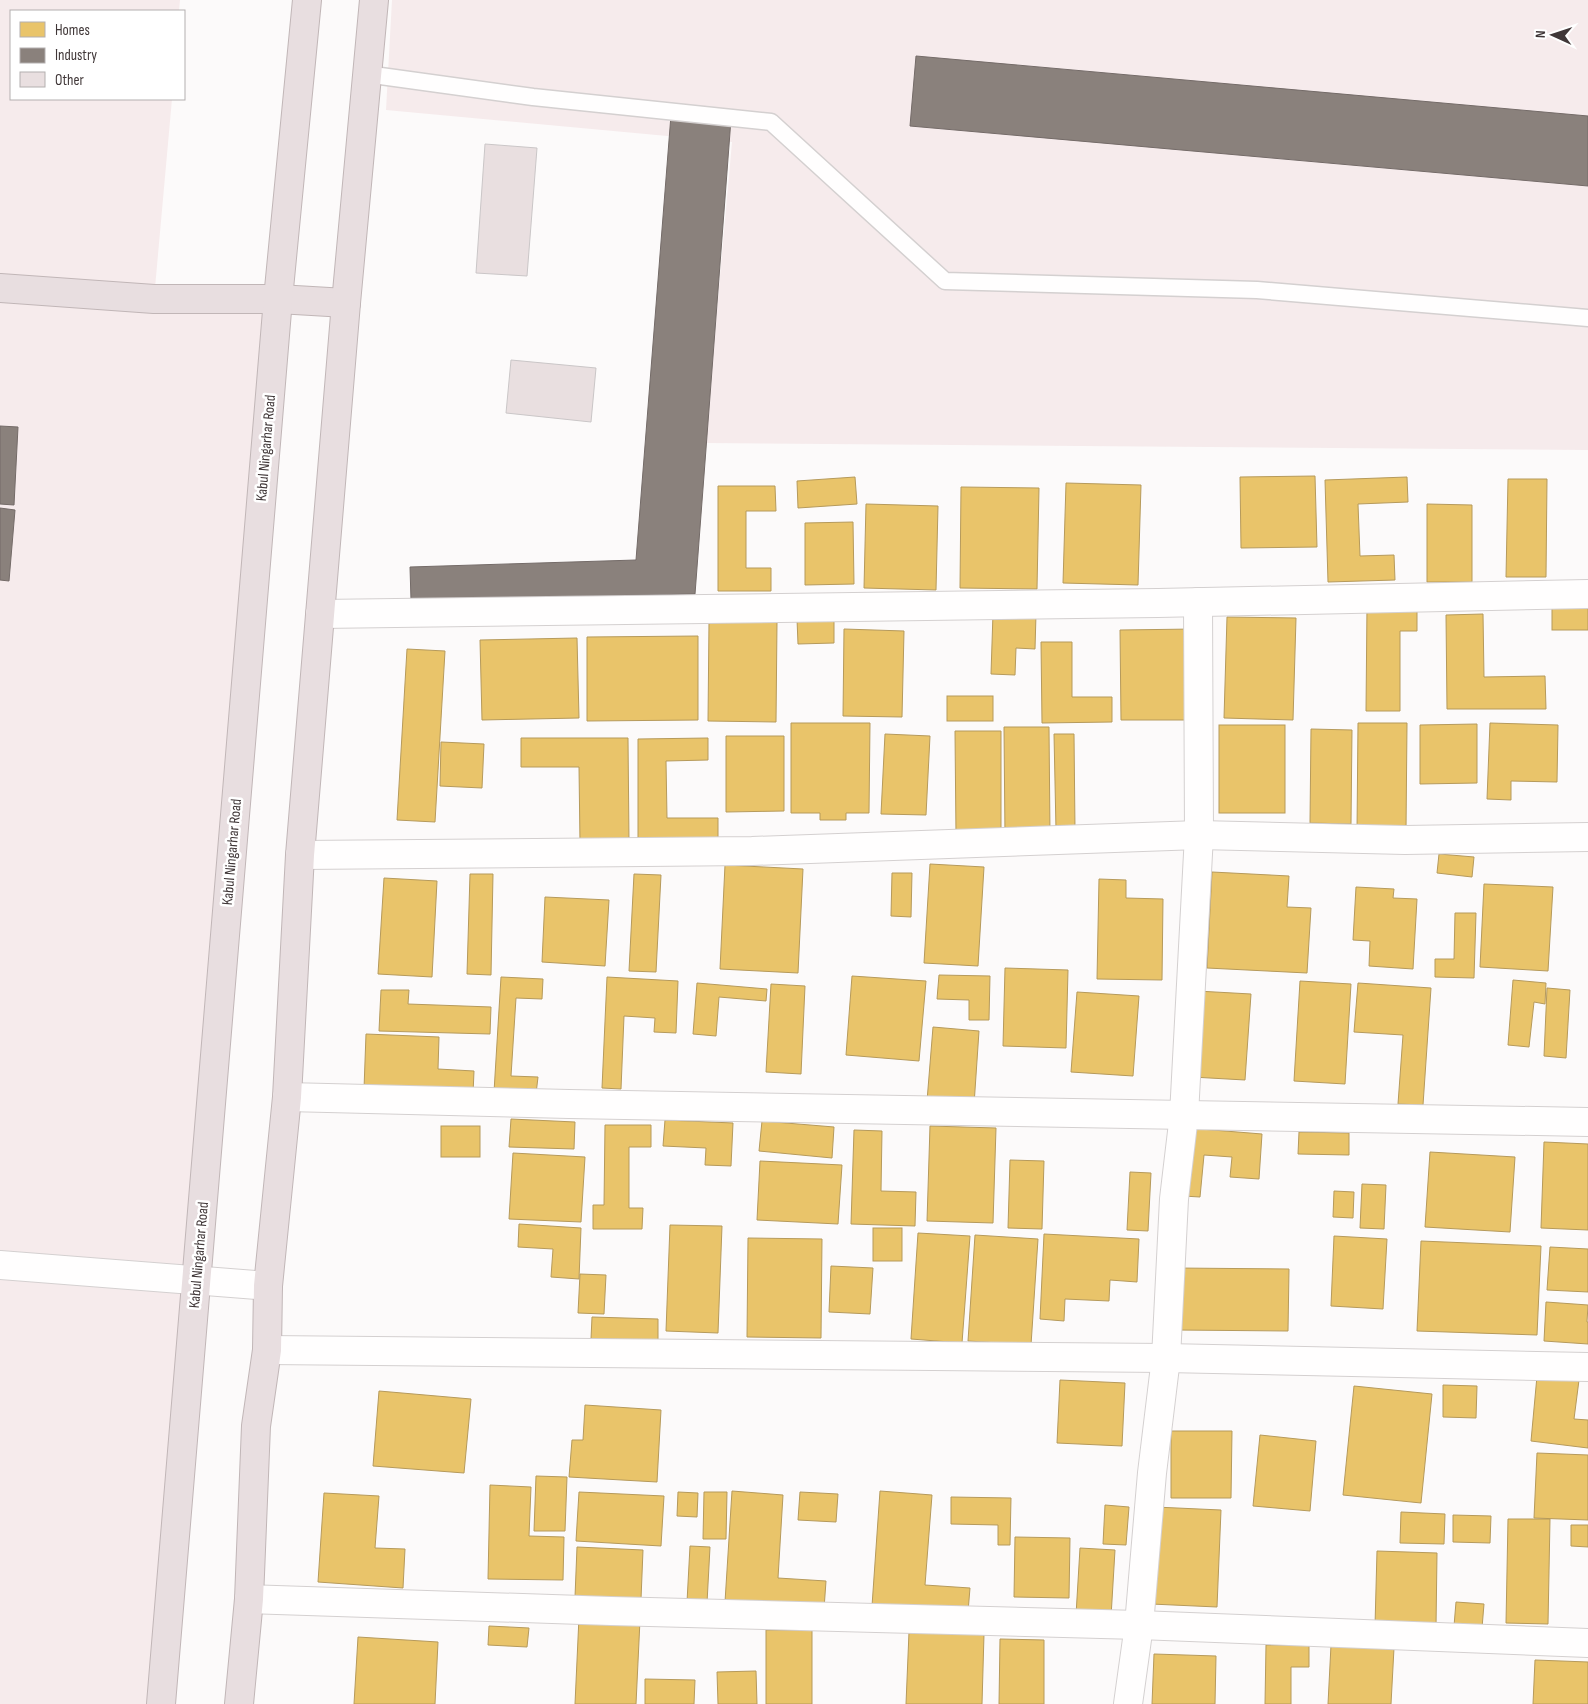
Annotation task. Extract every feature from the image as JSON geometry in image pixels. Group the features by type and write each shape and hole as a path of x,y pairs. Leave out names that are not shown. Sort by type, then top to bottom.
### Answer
{"highway":[{"name":"Kabul Ningarhar Road","path":"161,1704 278,299 307,0"},
{"path":"239,1704 249,1599 256,1426 267,1350 268,1286 286,1097 300,854 346,303 374,0"},
{"path":"0,288 154,300 278,299 346,303"}],"street":[{"path":"320,614 1198,602 1588,594"},
{"path":"1128,1704 1139,1625 1152,1473 1166,1358 1174,1199 1184,1115 1199,835 1198,602"},
{"path":"300,854 752,851 1199,835 1405,840 1588,837"},
{"path":"286,1097 569,1104 1588,1122"},
{"path":"0,1265 268,1286"},
{"path":"267,1350 1166,1358 1588,1367"},
{"path":"249,1599 1139,1625 1588,1643"}],"lane":[{"path":"366,74 533,96 771,122 945,281 1257,290 1588,318"}],"shaded area":[{"path":"0,0 180,0 179,10 10,10 10,100 172,100 154,299 278,299 161,1704 0,1704"},
{"path":"392,0 1588,0 1588,450 705,443 732,142 386,110"}],"building: Homes":[{"path":"1315,476 1317,547 1241,548 1240,477"},
{"path":"855,477 857,504 798,508 797,481"},
{"path":"1407,477 1408,502 1358,504 1360,556 1394,555 1395,580 1328,582 1325,480"},
{"path":"1508,479 1547,479 1546,577 1506,577"},
{"path":"1066,483 1141,485 1138,585 1063,583"},
{"path":"718,486 775,486 776,511 746,511 746,568 771,568 771,591 718,591"},
{"path":"961,487 1039,488 1037,589 960,588"},
{"path":"866,504 938,506 936,590 864,588"},
{"path":"1427,504 1472,505 1472,582 1427,582"},
{"path":"853,522 854,584 805,585 805,523"},
{"path":"1367,606 1417,607 1417,631 1400,631 1400,711 1366,711"},
{"path":"1552,608 1588,608 1588,630 1552,630"},
{"path":"993,613 1036,614 1035,649 1016,648 1015,675 991,674"},
{"path":"1483,614 1484,677 1545,676 1546,709 1447,709 1446,615"},
{"path":"1227,617 1296,618 1293,720 1224,718"},
{"path":"834,618 834,643 798,644 797,619"},
{"path":"709,622 777,622 776,722 708,721"},
{"path":"844,629 904,631 902,717 843,716"},
{"path":"1194,629 1194,720 1121,720 1120,630"},
{"path":"698,636 698,720 587,721 587,637"},
{"path":"577,638 579,718 482,720 480,640"},
{"path":"1041,642 1072,642 1072,697 1112,697 1112,722 1042,723"},
{"path":"407,649 445,651 435,822 397,820"},
{"path":"947,696 993,696 993,721 947,721"},
{"path":"791,723 870,723 869,813 846,813 846,820 820,820 820,813 791,813"},
{"path":"1358,723 1407,723 1406,831 1357,831"},
{"path":"1490,723 1558,725 1557,782 1511,781 1511,800 1487,799"},
{"path":"1477,724 1477,783 1420,784 1420,725"},
{"path":"1219,725 1285,725 1285,813 1219,813"},
{"path":"1004,727 1049,727 1050,835 1005,836"},
{"path":"1311,729 1352,730 1351,824 1310,823"},
{"path":"955,731 1001,731 1001,835 956,835"},
{"path":"885,734 930,736 926,815 881,814"},
{"path":"1054,734 1074,734 1075,830 1056,830"},
{"path":"726,736 784,736 784,811 726,812"},
{"path":"521,738 628,738 629,842 580,843 579,767 521,767"},
{"path":"708,738 708,760 666,761 667,818 718,818 718,841 638,841 638,739"},
{"path":"441,742 484,744 482,788 440,786"},
{"path":"1439,854 1474,857 1472,877 1437,873"},
{"path":"930,864 984,867 978,966 924,963"},
{"path":"725,865 803,869 798,973 720,969"},
{"path":"1212,872 1289,876 1287,907 1311,908 1307,973 1207,968"},
{"path":"892,873 912,873 911,917 891,916"},
{"path":"470,874 493,874 491,975 467,974"},
{"path":"634,874 661,875 656,972 629,971"},
{"path":"384,878 437,881 432,977 378,974"},
{"path":"1099,879 1126,880 1126,898 1163,899 1162,980 1097,979"},
{"path":"1484,884 1553,887 1548,971 1480,967"},
{"path":"1356,887 1394,889 1393,898 1417,899 1413,969 1369,966 1370,941 1353,940"},
{"path":"545,897 609,900 605,966 542,962"},
{"path":"1455,913 1476,913 1474,978 1435,977 1435,959 1454,959"},
{"path":"1005,968 1068,970 1066,1048 1003,1046"},
{"path":"939,975 990,976 989,1020 969,1020 969,1000 937,999"},
{"path":"852,976 926,981 919,1061 846,1055"},
{"path":"501,977 543,979 542,999 516,998 511,1076 538,1077 536,1094 494,1092"},
{"path":"607,977 678,981 676,1033 654,1032 655,1018 624,1016 621,1089 602,1088"},
{"path":"1513,980 1546,983 1545,1004 1534,1002 1529,1047 1508,1045"},
{"path":"1300,981 1351,984 1345,1084 1294,1081"},
{"path":"697,983 767,989 766,1001 719,997 716,1036 693,1034"},
{"path":"1358,983 1431,988 1423,1105 1398,1104 1403,1035 1354,1032"},
{"path":"771,984 805,986 801,1074 766,1072"},
{"path":"1547,988 1570,990 1566,1058 1544,1056"},
{"path":"381,990 409,990 408,1004 491,1007 490,1034 379,1031"},
{"path":"1197,991 1251,994 1245,1080 1192,1077"},
{"path":"1077,992 1139,996 1133,1076 1071,1072"},
{"path":"933,1027 979,1031 974,1105 927,1101"},
{"path":"366,1034 439,1037 438,1069 474,1071 473,1094 364,1089"},
{"path":"511,1119 575,1122 574,1149 509,1147"},
{"path":"665,1120 733,1123 731,1166 705,1165 706,1148 663,1146"},
{"path":"762,1121 834,1127 832,1158 759,1151"},
{"path":"605,1125 651,1125 651,1147 629,1147 629,1208 643,1208 642,1229 593,1229 593,1205 604,1205"},
{"path":"441,1126 480,1126 480,1157 441,1157"},
{"path":"930,1126 996,1128 993,1223 927,1221"},
{"path":"1188,1128 1262,1134 1259,1179 1230,1177 1232,1157 1204,1155 1200,1197 1183,1196"},
{"path":"854,1130 882,1131 881,1191 916,1192 915,1226 851,1224"},
{"path":"1299,1132 1349,1133 1349,1155 1298,1154"},
{"path":"1544,1142 1588,1144 1588,1230 1541,1228"},
{"path":"1430,1152 1515,1157 1510,1232 1425,1227"},
{"path":"513,1153 585,1157 581,1222 509,1219"},
{"path":"1010,1160 1044,1161 1042,1229 1008,1228"},
{"path":"760,1161 842,1165 838,1224 757,1220"},
{"path":"1130,1172 1151,1173 1148,1231 1127,1230"},
{"path":"1362,1184 1386,1185 1384,1229 1360,1228"},
{"path":"1334,1191 1354,1192 1353,1218 1333,1217"},
{"path":"519,1224 581,1228 579,1279 551,1277 553,1249 518,1247"},
{"path":"670,1225 722,1226 718,1333 666,1331"},
{"path":"873,1228 902,1228 902,1261 873,1261"},
{"path":"918,1233 970,1236 962,1343 911,1339"},
{"path":"1044,1234 1139,1239 1137,1282 1110,1280 1109,1301 1065,1299 1064,1321 1040,1319"},
{"path":"975,1235 1038,1239 1031,1345 968,1341"},
{"path":"1334,1236 1387,1239 1383,1309 1331,1306"},
{"path":"748,1238 822,1239 821,1338 747,1337"},
{"path":"1421,1241 1541,1246 1537,1335 1417,1331"},
{"path":"1550,1247 1588,1249 1588,1292 1547,1290"},
{"path":"831,1266 873,1268 870,1314 829,1312"},
{"path":"1176,1268 1289,1269 1288,1331 1176,1330"},
{"path":"580,1274 606,1275 604,1314 578,1313"},
{"path":"1546,1302 1588,1305 1588,1344 1544,1341"},
{"path":"592,1317 658,1319 658,1340 591,1339"},
{"path":"1537,1376 1579,1380 1574,1419 1588,1420 1588,1448 1531,1441"},
{"path":"1060,1380 1125,1383 1122,1446 1057,1443"},
{"path":"1443,1385 1477,1386 1476,1418 1443,1417"},
{"path":"1354,1386 1432,1394 1421,1503 1343,1495"},
{"path":"379,1391 471,1399 464,1473 373,1466"},
{"path":"585,1405 661,1410 657,1482 569,1477 572,1440 583,1440"},
{"path":"1171,1431 1232,1431 1231,1498 1171,1498"},
{"path":"1260,1435 1316,1441 1310,1511 1253,1506"},
{"path":"1537,1453 1588,1455 1588,1520 1534,1518"},
{"path":"536,1476 567,1477 565,1531 534,1531"},
{"path":"490,1485 531,1487 529,1536 564,1537 563,1580 488,1579"},
{"path":"732,1491 783,1495 778,1578 826,1581 824,1609 725,1602"},
{"path":"880,1491 932,1495 925,1585 970,1588 968,1612 872,1606"},
{"path":"579,1492 664,1496 661,1546 576,1541"},
{"path":"678,1492 698,1493 697,1517 677,1516"},
{"path":"704,1492 727,1492 726,1539 703,1539"},
{"path":"800,1492 838,1494 836,1522 798,1520"},
{"path":"324,1493 379,1496 375,1548 405,1549 403,1588 318,1582"},
{"path":"951,1497 1011,1498 1010,1545 998,1545 998,1525 951,1524"},
{"path":"1105,1505 1129,1507 1126,1545 1103,1544"},
{"path":"1155,1507 1221,1510 1217,1607 1151,1604"},
{"path":"1401,1512 1445,1514 1444,1544 1400,1543"},
{"path":"1453,1515 1491,1516 1490,1543 1453,1542"},
{"path":"1508,1519 1550,1519 1548,1624 1506,1623"},
{"path":"1571,1525 1588,1525 1588,1547 1571,1546"},
{"path":"1015,1537 1070,1538 1069,1598 1014,1597"},
{"path":"690,1546 710,1547 707,1603 687,1602"},
{"path":"577,1547 643,1550 641,1599 575,1597"},
{"path":"1080,1548 1115,1550 1111,1617 1076,1615"},
{"path":"1377,1551 1437,1553 1436,1627 1375,1626"},
{"path":"1456,1602 1484,1604 1482,1628 1454,1626"},
{"path":"579,1617 640,1620 636,1704 575,1704"},
{"path":"489,1626 529,1628 527,1647 488,1645"},
{"path":"766,1630 812,1630 812,1704 766,1704"},
{"path":"909,1632 984,1634 982,1704 906,1704"},
{"path":"358,1637 438,1642 435,1704 354,1704"},
{"path":"1000,1639 1044,1640 1044,1704 999,1704"},
{"path":"1266,1645 1309,1645 1309,1667 1291,1667 1291,1704 1265,1704"},
{"path":"1331,1645 1394,1648 1391,1704 1328,1704"},
{"path":"1154,1654 1216,1656 1215,1704 1152,1704"},
{"path":"1535,1660 1588,1662 1588,1704 1533,1704"},
{"path":"756,1671 757,1704 718,1704 717,1672"},
{"path":"645,1679 695,1680 694,1704 645,1704"}],"building: Industry":[{"path":"916,56 1588,116 1588,186 910,126"},
{"path":"671,115 731,119 695,594 411,600 410,567 636,560"},
{"path":"0,426 18,427 14,505 0,504"},
{"path":"0,508 15,510 9,581 0,580"}],"building: Other":[{"path":"485,144 537,148 527,276 476,273"},
{"path":"511,360 596,368 591,422 506,413"}]}
